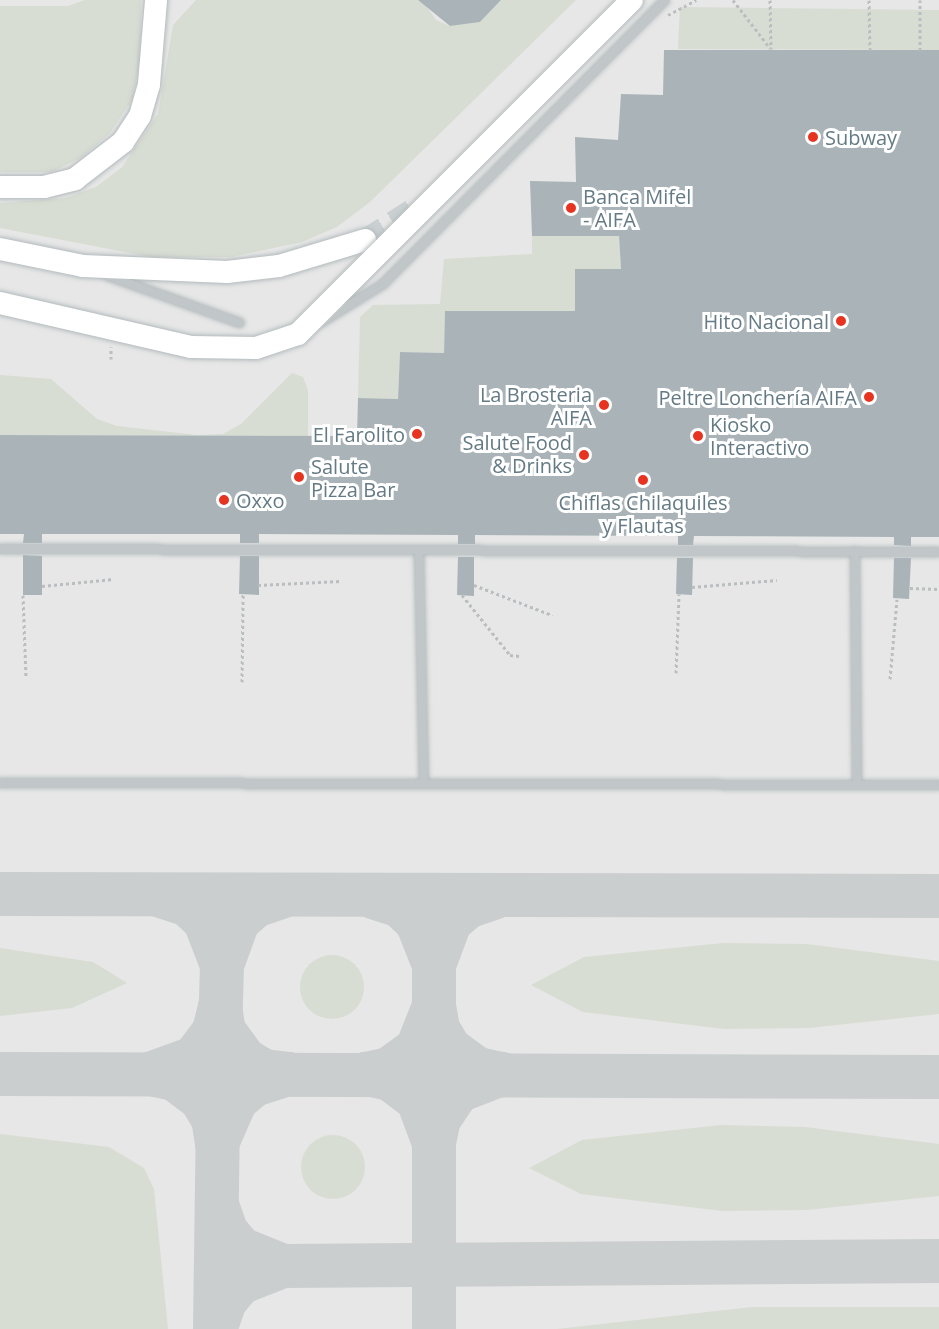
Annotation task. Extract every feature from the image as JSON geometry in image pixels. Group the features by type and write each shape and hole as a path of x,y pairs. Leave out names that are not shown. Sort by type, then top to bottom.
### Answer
{"main road":[{"path":"0,188 44,187 75,179 123,142 140,116 149,84 156,0"},
{"path":"0,303 191,347 256,348 298,334 632,0"},
{"path":"0,249 83,266 227,273 279,266 366,240"}],"lane":[{"path":"298,334 383,284 665,0"},
{"path":"83,266 240,323"},
{"path":"0,549 939,552"},
{"path":"419,550 424,784"},
{"path":"855,551 857,785"},
{"path":"0,783 939,785"}],"path":[{"path":"733,0 770,49 770,0"},
{"path":"869,0 870,50"},
{"path":"920,0 920,50"},
{"path":"42,585 114,579"},
{"path":"692,587 777,580"},
{"path":"258,585 341,581"},
{"path":"474,585 552,615"},
{"path":"910,588 939,589"},
{"path":"242,682 243,594"},
{"path":"676,673 679,594"},
{"path":"23,595 26,678"},
{"path":"462,595 510,655 520,656"},
{"path":"890,679 897,598"}],"shaded area":[{"path":"0,0 939,0 939,1329 0,1329"},
{"path":"85,0 141,0 140,61 132,100 110,133 82,157 52,172 0,172 0,6 68,6"},
{"path":"196,0 422,0 436,20 450,26 480,22 501,0 576,0 370,202 337,227 302,242 231,257 151,257 0,228 0,203 65,198 96,187 122,167 158,114 173,25"},
{"path":"680,7 939,10 939,50 678,49"},
{"path":"532,236 619,236 621,269 575,269 575,311 445,311 444,353 400,352 398,399 358,398 360,317 373,305 440,304 444,259 532,254"},
{"path":"292,373 303,377 308,390 308,436 0,435 0,375 51,379 97,419 117,426 197,435 223,434 241,424"},
{"path":"723,943 807,944 939,961 939,1014 809,1028 724,1029 583,1012 531,985 584,957"},
{"path":"0,948 93,962 127,983 72,1008 0,1016"},
{"path":"332,955 350,961 358,969 364,987 358,1005 350,1013 332,1019 314,1013 306,1005 300,987 306,969 314,961"},
{"path":"721,1125 805,1127 939,1144 939,1196 807,1210 722,1211 581,1194 529,1168 582,1140"},
{"path":"0,1134 109,1147 144,1168 154,1189 168,1329 0,1329"},
{"path":"333,1135 351,1141 359,1149 365,1167 359,1185 351,1193 333,1199 315,1193 307,1185 301,1167 307,1149 315,1141"},
{"path":"752,1307 939,1307 939,1329 557,1329"}],"building":[{"path":"418,0 501,0 480,22 450,26"},
{"path":"664,50 939,50 939,537 911,537 911,546 894,545 894,537 694,536 693,545 678,545 678,536 475,535 475,544 458,544 458,535 259,534 259,543 240,543 240,534 42,534 42,543 23,543 24,534 0,534 0,435 357,436 358,398 398,399 400,352 444,353 445,311 575,311 575,269 621,269 619,236 532,236 530,181 576,182 575,137 618,140 621,94 663,95"},
{"path":"23,555 42,556 42,595 23,595"},
{"path":"240,556 259,556 259,595 239,594"},
{"path":"458,557 474,557 474,596 457,595"},
{"path":"677,558 693,558 692,595 676,594"},
{"path":"894,558 911,558 909,599 893,598"}],"taxiway":[{"path":"0,894 939,896"},
{"path":"161,896 188,905 205,921 222,965 238,921 255,906 284,896"},
{"path":"373,897 400,906 417,922 434,965 450,922 467,907 496,897"},
{"path":"220,1036 222,965"},
{"path":"434,965 434,1036"},
{"path":"434,1006 438,1029 450,1049 478,1069 502,1074 458,1091 439,1119 434,1143 418,1100 390,1079 366,1074 389,1069 417,1049 434,1006"},
{"path":"220,1007 224,1031 244,1059 264,1071 288,1074 254,1085 236,1100 217,1143 213,1119 201,1099 174,1079 150,1074 194,1058 214,1031 220,1007"},
{"path":"0,1074 939,1077"},
{"path":"215,1329 218,1115"},
{"path":"434,1115 434,1329"},
{"path":"216,1327 225,1301 240,1283 283,1266 241,1249 226,1231 217,1205"},
{"path":"283,1266 939,1261"}],"tunnel":[{"path":"365,240 412,210"}],"place":[{"name":"Subway","path":"813,137"},
{"name":"Banca Mifel - AIFA","path":"571,208"},
{"name":"Hito Nacional","path":"841,321"},
{"name":"Peltre Lonchería AIFA","path":"869,397"},
{"name":"La Brosteria AIFA","path":"604,405"},
{"name":"El Farolito","path":"417,434"},
{"name":"Kiosko Interactivo","path":"698,436"},
{"name":"Salute Food & Drinks","path":"584,455"},
{"name":"Salute Pizza Bar","path":"299,477"},
{"name":"Chiflas Chilaquiles y Flautas","path":"643,480"},
{"name":"Oxxo","path":"224,500"}]}
